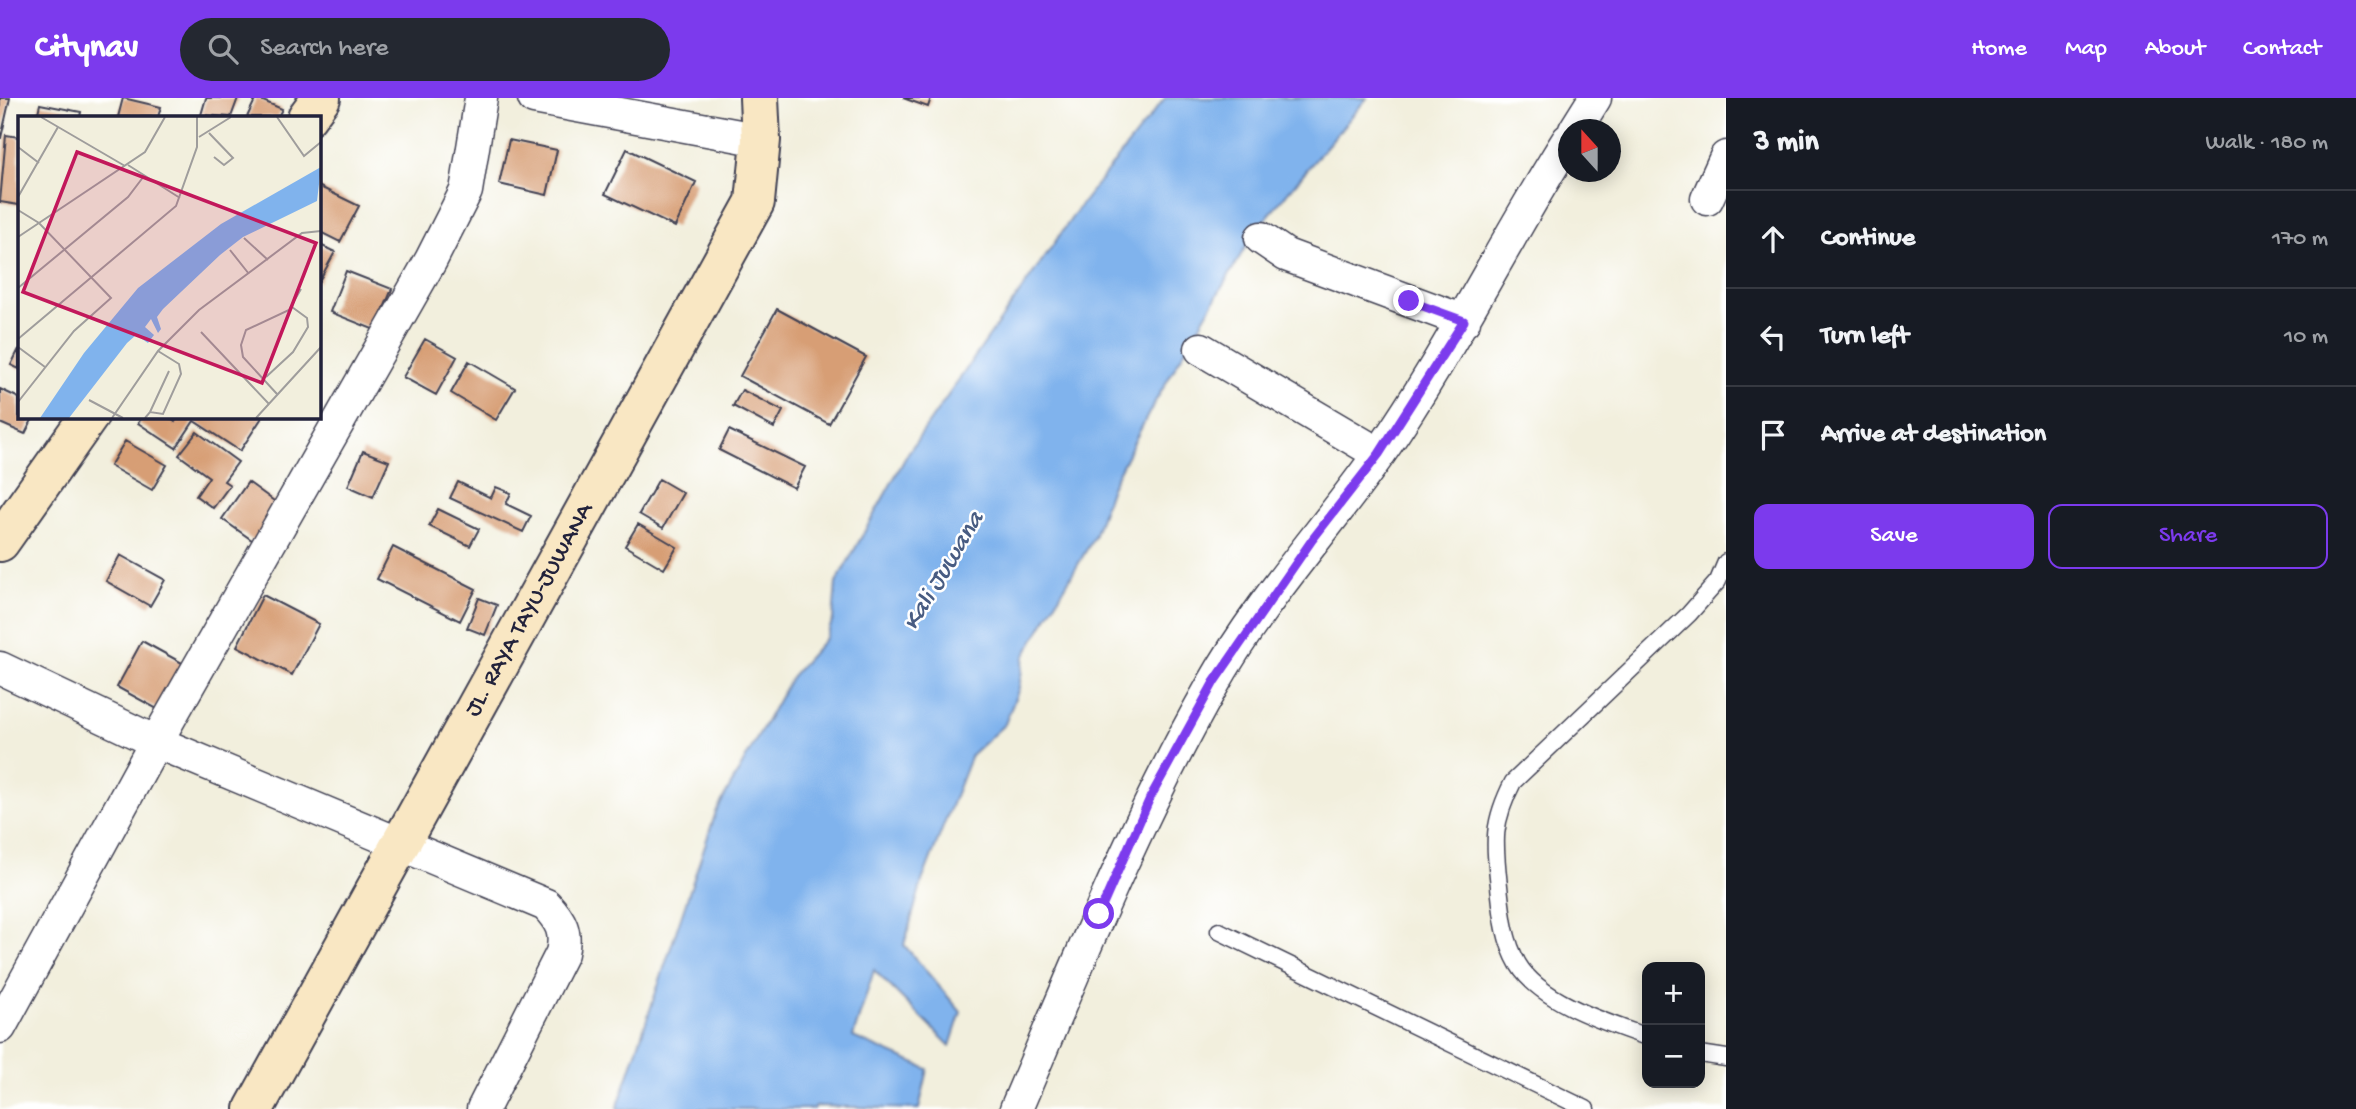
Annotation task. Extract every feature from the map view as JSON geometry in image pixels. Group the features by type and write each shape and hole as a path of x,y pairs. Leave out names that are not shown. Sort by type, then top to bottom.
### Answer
{"main road":[{"path":"308,116 321,98"},
{"name":"JL. RAYA TAYU-JUWANA","path":"254,1109 754,202 761,140 760,98"},
{"path":"0,542 88,418"}],"street":[{"path":"0,1027 156,742 431,260 466,191 481,98"},
{"path":"534,98 761,140"},
{"path":"1582,119 1595,98"},
{"path":"1016,1109 1150,798 1214,682 1312,540 1379,454 1464,321 1528,204 1558,157"},
{"path":"1707,198 1726,157"},
{"path":"1261,238 1286,255 1464,321"},
{"path":"1201,349 1379,454"},
{"path":"0,668 156,742 547,905 558,918 566,936 562,953 482,1109"}],"lane":[{"path":"1642,1035 1590,1017 1541,988 1519,966 1507,940 1502,918 1494,842 1499,810 1513,782 1689,614 1718,581 1726,562"},
{"path":"1219,930 1586,1109"},
{"path":"1705,1055 1726,1058"}],"water":[{"name":"Kali Juwana","path":"1165,98 1367,98 1253,234 1152,407 1111,487 1094,537 1024,657 1019,688 1005,724 971,755 922,881 904,945 961,1012 950,1046 874,970 853,1037 928,1069 919,1109 816,1106 814,1109 617,1109 716,812 791,677 826,638 833,619 836,583 908,453 1080,206"}],"building":[{"path":"0,98 10,98 1,138 0,138"},
{"path":"123,98 161,107 158,116 118,116"},
{"path":"206,98 238,98 231,116 201,115"},
{"path":"256,98 282,109 278,116 247,116"},
{"path":"903,98 931,98 928,107"},
{"path":"40,104 81,112 80,116 37,116"},
{"path":"6,135 18,137 18,205 0,202"},
{"path":"509,140 557,150 547,195 499,184"},
{"path":"627,149 696,182 675,227 605,194"},
{"path":"320,187 359,206 340,242 320,232"},
{"path":"320,245 335,252 320,279"},
{"path":"346,271 392,289 375,330 330,312"},
{"path":"777,309 866,357 829,424 740,376"},
{"path":"425,339 457,357 436,395 403,377"},
{"path":"18,351 18,368 11,365"},
{"path":"469,361 515,388 496,420 451,393"},
{"path":"0,389 18,398 18,418 33,418 25,434 0,423"},
{"path":"742,390 783,411 774,428 733,406"},
{"path":"142,418 170,418 175,422 177,418 262,418 240,451 194,421 176,448 138,423"},
{"path":"729,430 805,467 794,488 719,450"},
{"path":"197,432 238,462 224,481 230,485 213,508 196,496 209,477 179,455"},
{"path":"125,441 167,465 152,490 110,466"},
{"path":"363,451 389,461 373,497 348,486"},
{"path":"659,479 683,493 663,528 639,514"},
{"path":"248,482 285,509 259,545 222,519"},
{"path":"458,482 491,498 496,487 511,493 506,504 531,516 523,532 450,498"},
{"path":"438,509 479,529 470,546 429,526"},
{"path":"638,524 677,547 664,569 625,546"},
{"path":"393,547 476,589 460,621 377,579"},
{"path":"120,555 165,580 150,606 106,581"},
{"path":"263,595 319,624 292,675 237,646"},
{"path":"479,598 497,605 485,635 467,628"},
{"path":"142,641 193,669 168,715 117,687"}],"route":[{"path":"1099,914 1150,798 1214,682 1312,540 1379,454 1464,321 1409,301"}]}
